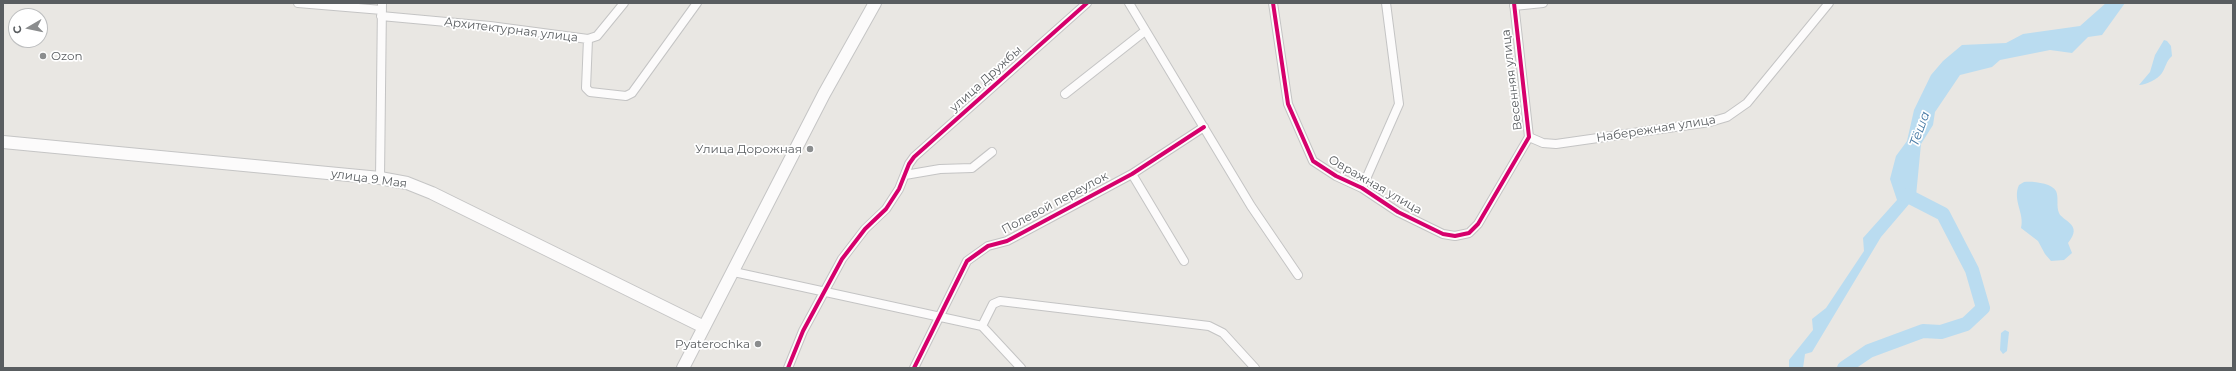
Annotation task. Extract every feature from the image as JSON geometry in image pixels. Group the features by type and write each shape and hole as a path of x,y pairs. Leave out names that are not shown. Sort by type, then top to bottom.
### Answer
{"main road":[{"path":"683,368 734,272 824,94 875,3"},
{"name":"улица 9 Мая","path":"3,142 380,178 407,183 432,193 704,327"}],"street":[{"name":"Архитектурная улица","path":"298,3 382,10 588,39 597,36 624,3"},
{"path":"588,39 586,88 590,92 626,96 632,94 697,3"},
{"name":"улица Дружбы","path":"788,368 803,331 842,259 865,229 886,209 899,189 914,157 1087,3"},
{"path":"1129,3 1251,206 1298,275"},
{"name":"Овражная улица","path":"1273,3 1288,104 1313,161 1336,176 1362,188 1398,212 1443,234 1455,236 1469,233"},
{"path":"1362,188 1398,104 1386,3"},
{"path":"1514,5 1543,3"},
{"name":"Набережная улица","path":"1529,137 1543,143 1556,144 1710,122 1727,117 1747,103 1829,3"},
{"name":"Весенняя улица","path":"1469,233 1478,224 1529,137 1514,5"},
{"path":"380,178 382,10"},
{"path":"1065,94 1145,31"},
{"name":"Полевой переулок","path":"914,368 968,261 988,246 1007,241 1132,174 1204,127"},
{"path":"905,175 940,169 972,168 992,152"},
{"path":"1132,174 1184,261"},
{"path":"734,272 824,293 982,326 1021,368"},
{"path":"982,326 993,304 1000,300 1209,326 1223,333 1255,368"}],"water":[{"name":"Тёша","path":"2106,3 2125,3 2102,35 2088,37 2072,53 2050,50 2000,60 1992,67 1960,75 1935,112 1933,125 1921,144 1916,196 1881,237 1812,352 1805,354 1803,368 1789,368 1789,360 1813,330 1812,319 1826,308 1864,251 1863,238 1897,200 1890,179 1896,156 1907,141 1914,110 1931,75 1943,61 1962,45 2006,43 2023,34 2080,26"},
{"path":"2164,40 2171,46 2172,56 2158,77 2148,83 2139,85 2150,72 2155,55"},
{"path":"2024,182 2046,184 2054,188 2056,191 2059,213 2071,224 2074,231 2068,243 2072,253 2064,260 2051,261 2045,254 2038,241 2021,228 2022,223 2017,191 2019,185"},
{"path":"2005,330 2009,332 2007,351 2003,354 2000,350 2001,333"}],"waterway":[{"path":"1844,368 1869,351 1923,331 1941,332 1966,324 1983,308 1972,270 1943,214 1906,195"}],"cycle path":[{"path":"788,368 803,331 842,259 865,229 886,209 899,189 909,164 914,157 1087,3"},
{"path":"1273,3 1288,104 1313,161 1336,176 1362,188 1398,212 1443,234 1455,236 1469,233 1478,224 1529,137 1514,3"},
{"path":"914,368 967,261 988,246 1007,241 1132,174 1204,127"}],"place":[{"name":"Ozon","path":"43,56"},
{"name":"Улица Дорожная","path":"810,149"},
{"name":"Pyaterochka","path":"758,344"}]}
